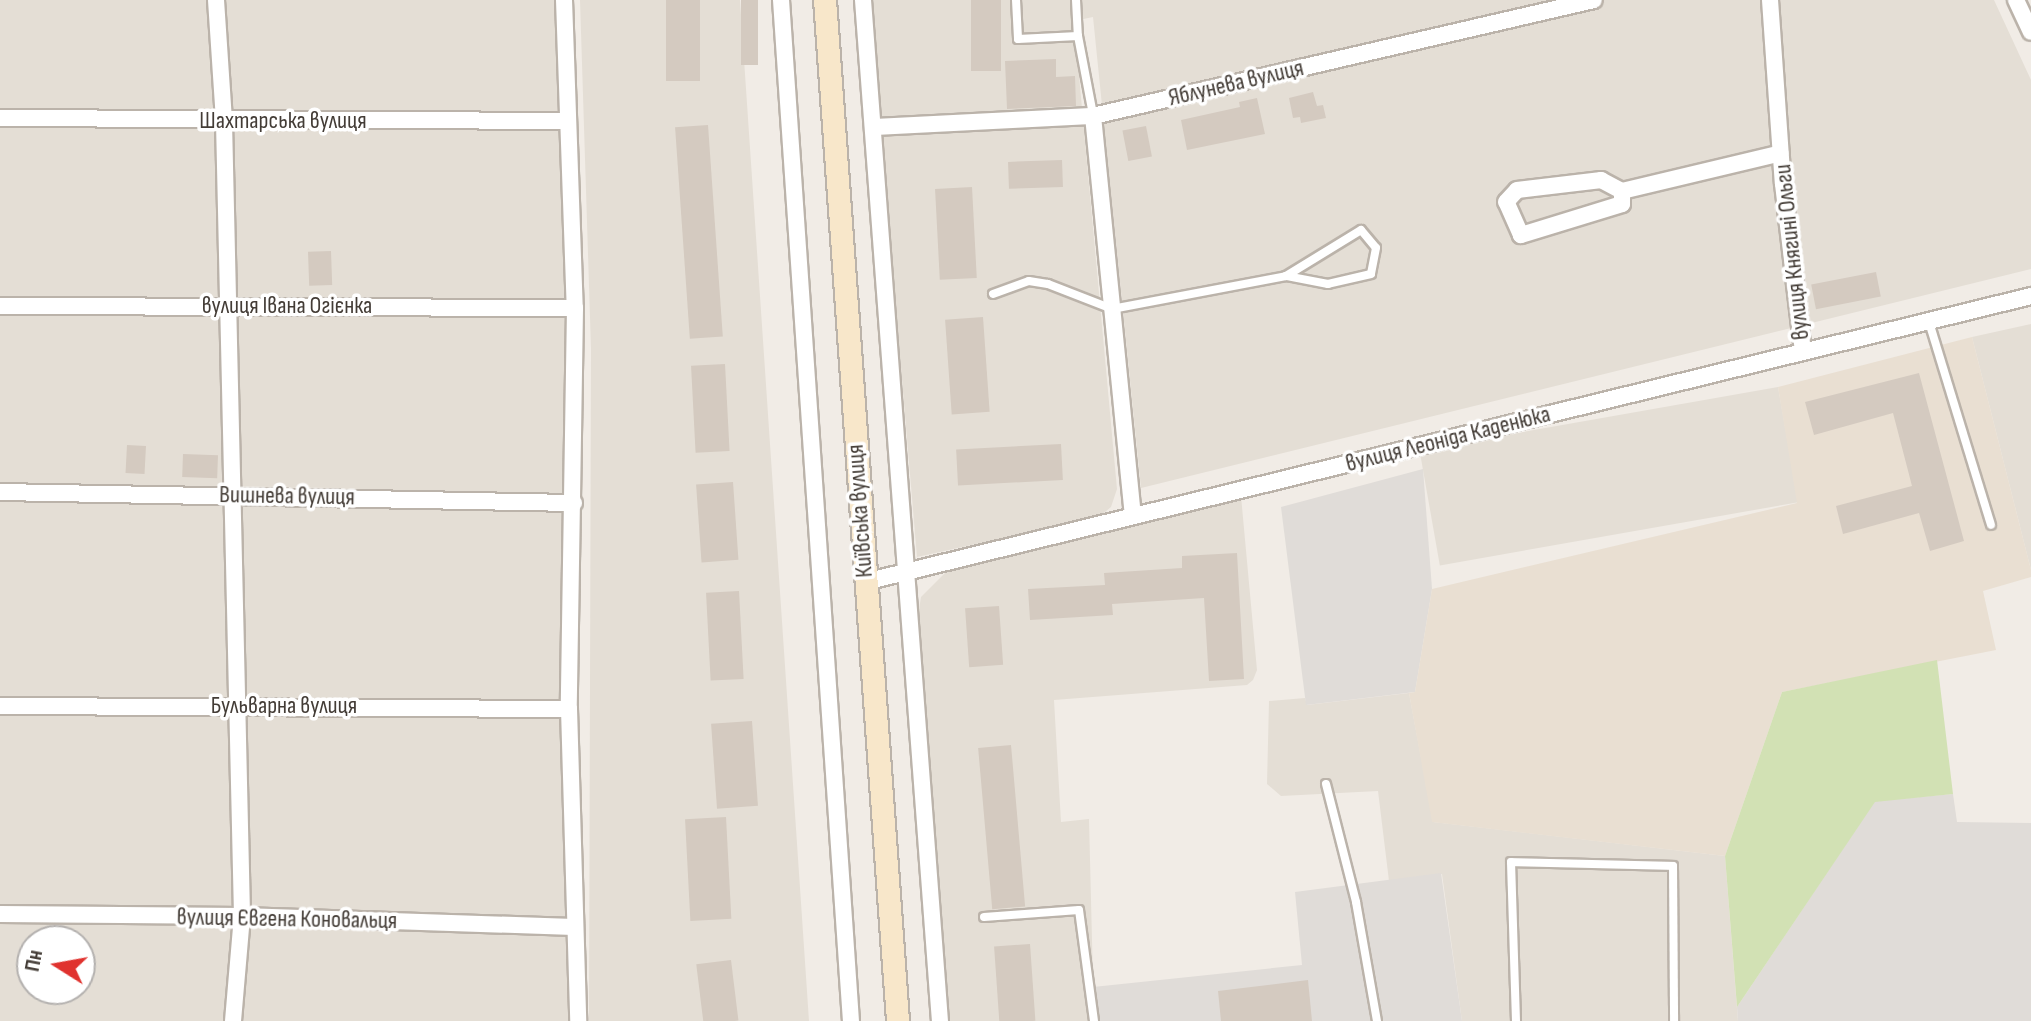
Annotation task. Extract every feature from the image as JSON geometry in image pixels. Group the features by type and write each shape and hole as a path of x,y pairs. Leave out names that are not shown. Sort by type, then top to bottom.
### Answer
{"main road":[{"name":"Київська вулиця","path":"825,0 898,1021"}],"street":[{"path":"216,0 224,122 242,916 233,1021"},
{"path":"564,0 575,308 569,709 578,1021"},
{"path":"781,0 851,1021"},
{"path":"863,0 940,1021"},
{"name":"Яблунева вулиця","path":"873,127 1093,116 1594,0"},
{"name":"вулиця Княгині Ольги","path":"1770,0 1781,153 1803,352"},
{"path":"2016,0 2031,32"},
{"path":"1093,116 1133,516"},
{"name":"Шахтарська вулиця","path":"0,118 224,122 567,121"},
{"name":"вулиця Княгині Ольги","path":"1622,191 1622,204 1521,235 1506,202 1517,190 1601,180 1622,191 1781,153"},
{"name":"вулиця Леоніда Каденюка","path":"865,582 2031,296"},
{"name":"вулиця Івана Огієнка","path":"0,306 575,308"},
{"name":"Вишнева вулиця","path":"0,492 231,494 574,503"},
{"name":"Бульварна вулиця","path":"0,706 569,709"},
{"name":"вулиця Євгена Коновальця","path":"0,914 242,916 574,927"}],"lane":[{"path":"1016,0 1018,39 1078,36"},
{"path":"1076,0 1078,36 1093,116"},
{"path":"993,294 1029,281 1048,284 1112,309 1286,276 1361,230 1376,248 1371,274 1328,284 1286,276"},
{"path":"1929,322 1991,525"},
{"path":"1326,784 1356,902 1377,1021"},
{"path":"1516,1021 1511,862 1673,866 1674,1021"},
{"path":"984,917 1079,910 1094,1021"}],"shaded area":[{"path":"0,0 564,0 570,1021 0,1021"},
{"path":"580,0 740,0 809,1021 589,1021 591,349"},
{"path":"870,0 1994,0 2031,80 2031,269 1141,488 1093,17 1074,21 1117,489 1111,507 1099,517 917,557"},
{"path":"2031,324 2031,570 1972,337"},
{"path":"1972,337 2031,570 2031,577 1983,591 1996,650 1782,692 1725,856 1432,822 1409,693 1415,692 1432,589 1797,503 1778,387"},
{"path":"1778,387 1798,502 1440,565 1420,450"},
{"path":"1423,469 1432,589 1415,692 1306,705 1281,507"},
{"path":"1241,496 1257,670 1253,680 1247,685 1054,700 1061,822 1089,819 1094,1021 948,1021 922,699 918,616 921,597 946,572"},
{"path":"1409,693 1433,822 1725,856 1738,1021 1462,1021 1442,874 1389,881 1378,791 1281,796 1267,784 1269,701 1305,698 1307,705"},
{"path":"1953,794 1957,822 2031,823 2031,1021 1738,1021 1737,1007 1875,801"},
{"path":"1441,873 1462,1021 1094,1021 1093,987 1302,965 1295,892"}],"green space":[{"path":"1937,660 1953,794 1875,802 1737,1007 1725,856 1782,692"}],"building":[{"path":"666,0 700,0 700,81 666,81"},
{"path":"741,0 758,0 758,65 741,65"},
{"path":"971,0 1001,0 1001,71 971,71"},
{"path":"1056,59 1056,77 1075,76 1076,106 1007,109 1005,61"},
{"path":"1313,92 1317,106 1323,105 1326,118 1301,123 1300,117 1293,118 1289,98"},
{"path":"1257,98 1265,134 1187,150 1181,120 1240,107 1239,102"},
{"path":"708,125 723,336 690,339 675,127"},
{"path":"1146,126 1152,156 1128,161 1122,131"},
{"path":"1062,160 1063,187 1009,189 1008,162"},
{"path":"972,187 977,278 940,280 935,189"},
{"path":"331,251 332,285 309,286 308,252"},
{"path":"1876,272 1881,297 1816,309 1811,285"},
{"path":"983,317 990,412 952,414 945,320"},
{"path":"725,364 730,451 696,453 691,366"},
{"path":"1919,373 1964,541 1930,551 1919,513 1843,534 1836,506 1912,486 1893,413 1814,435 1805,402"},
{"path":"1061,444 1063,480 958,485 956,449"},
{"path":"127,445 146,446 145,474 126,473"},
{"path":"183,454 218,455 217,478 182,477"},
{"path":"733,482 738,560 702,562 696,485"},
{"path":"1237,553 1244,679 1209,681 1204,598 1112,604 1113,615 1030,620 1028,589 1105,585 1104,573 1182,568 1182,556"},
{"path":"739,591 744,679 711,681 706,593"},
{"path":"999,606 1003,665 969,667 965,608"},
{"path":"752,721 758,806 717,809 711,724"},
{"path":"1011,745 1025,906 992,909 978,748"},
{"path":"726,817 731,919 690,921 685,819"},
{"path":"1030,944 1035,1021 999,1021 994,947"},
{"path":"731,960 738,1021 703,1021 696,964"},
{"path":"1308,980 1312,1021 1221,1021 1218,991"}]}
